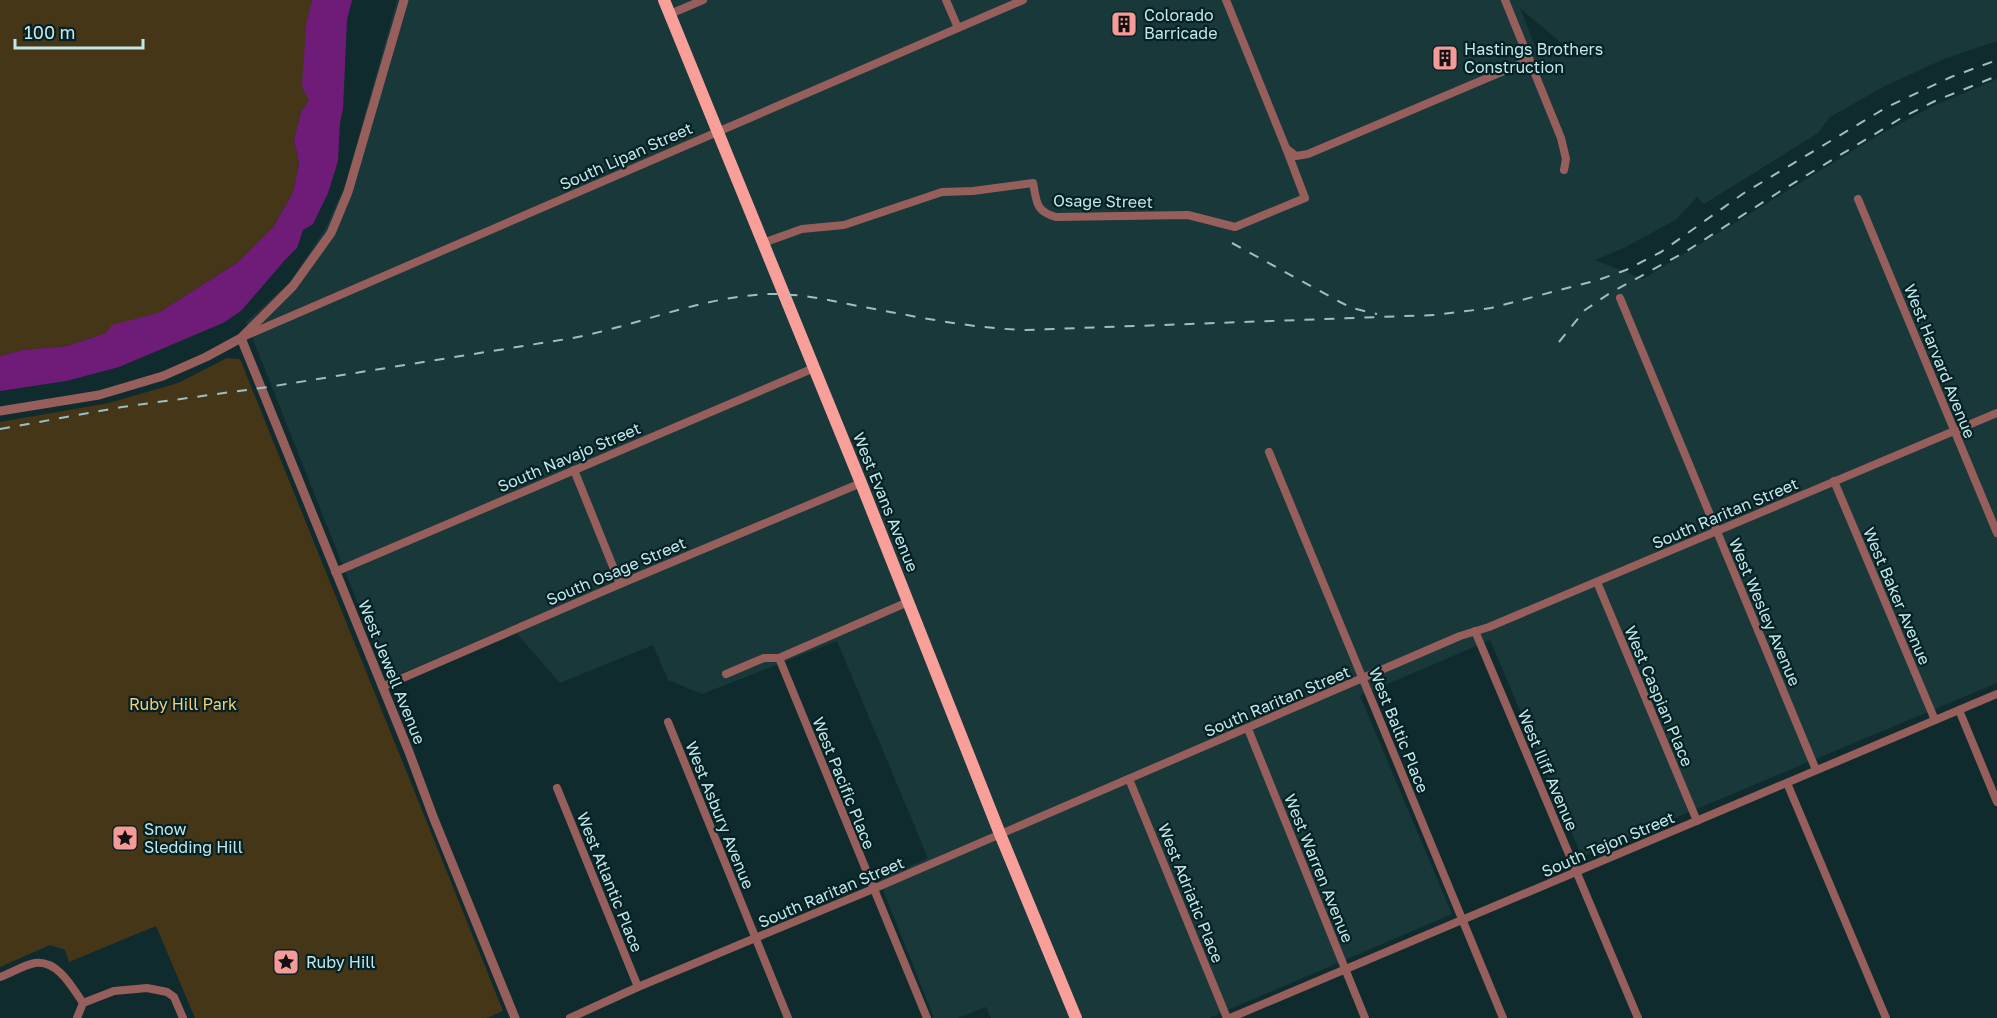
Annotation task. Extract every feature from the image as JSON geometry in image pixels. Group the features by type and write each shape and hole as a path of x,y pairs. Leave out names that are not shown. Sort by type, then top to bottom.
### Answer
{"main road":[{"name":"West Evans Avenue","path":"664,0 1076,1018"}],"street":[{"path":"0,411 99,395 163,376 241,338 293,286 331,233 348,192 404,0"},
{"path":"670,14 703,0"},
{"path":"946,0 958,28"},
{"name":"South Lipan Street","path":"241,338 1023,0"},
{"path":"1226,0 1286,148 1296,156 1308,154 1530,60"},
{"path":"1505,0 1565,150 1564,170"},
{"name":"Osage Street","path":"763,243 802,229 844,225 942,192 973,191 1033,183 1037,205 1044,213 1056,217 1188,215 1235,227 1305,198 1286,148"},
{"name":"West Harvard Avenue","path":"1857,199 1997,533"},
{"name":"West Wesley Avenue","path":"1620,298 1816,770"},
{"name":"West Jewell Avenue","path":"241,338 515,1018"},
{"name":"South Navajo Street","path":"335,572 814,368"},
{"name":"South Raritan Street","path":"570,1018 638,987 1248,729 1460,636 1597,582 1997,413"},
{"name":"West Baltic Place","path":"1269,452 1503,1018"},
{"path":"574,470 620,584"},
{"name":"West Baker Avenue","path":"1834,481 1935,720"},
{"name":"South Osage Street","path":"382,687 861,483"},
{"name":"West Caspian Place","path":"1597,582 1697,821"},
{"path":"726,674 764,658 778,658 908,602"},
{"name":"West Iliff Avenue","path":"1475,631 1638,1018"},
{"name":"West Pacific Place","path":"778,658 927,1018"},
{"name":"South Tejon Street","path":"1228,1018 1997,694"},
{"path":"1959,710 1997,802"},
{"name":"West Asbury Avenue","path":"668,722 788,1018"},
{"name":"West Warren Avenue","path":"1248,729 1365,1018"},
{"name":"West Adriatic Place","path":"1129,779 1228,1018"},
{"path":"1787,783 1886,1018"},
{"name":"West Atlantic Place","path":"557,788 638,987"},
{"path":"0,977 36,963 52,967 60,971 83,1003"},
{"path":"77,1018 83,1003 114,991 147,988 167,992 174,997 183,1018"}],"shaded area":[{"path":"312,0 352,0 347,20 338,161 328,193 313,224 303,230 297,248 241,311 223,323 119,367 66,381 0,391 0,356 23,350 67,346 106,333 112,325 158,313 237,263 274,226 293,192 299,163 294,139 301,112 309,100 302,87 306,25"},
{"path":"397,0 1997,0 1997,41 1944,59 1885,86 1830,117 1818,133 1704,204 1697,197 1677,219 1624,248 1595,260 1643,279 1877,136 1931,107 1997,79 1997,683 1582,857 1490,640 1360,696 1452,914 1209,1018 991,1018 986,1007 958,1018 934,1018 879,880 928,858 837,641 702,694 668,680 653,645 560,683 511,627 388,679 246,322 290,282 325,229 345,185","holes":["1520,8 1566,47 1559,55 1536,48"]}],"green space":[{"path":"0,0 312,0 306,50 309,100 301,112 294,139 299,163 293,192 274,226 237,263 158,313 67,346 23,350 0,356"},
{"name":"Ruby Hill Park","path":"227,358 240,359 503,1011 487,1018 195,1018 156,926 69,962 65,950 50,945 0,967 0,422 109,403 178,383"}],"railway":[{"path":"0,429 122,407 268,387 573,338 718,300 743,296 768,294 813,297 962,324 1025,330 1435,315 1491,308 1598,280 1626,270 1661,252 1744,193 1887,107 1951,77 1997,60"},
{"path":"1559,342 1585,310 1610,293 1685,252 1903,117 1935,101 1997,76"},
{"path":"1232,243 1352,308 1377,314"}],"place":[{"name":"Colorado Barricade","path":"1124,24"},
{"name":"Hastings Brothers Construction","path":"1445,58"},
{"name":"Snow Sledding Hill","path":"125,838"},
{"name":"Ruby Hill","path":"286,962"}]}
